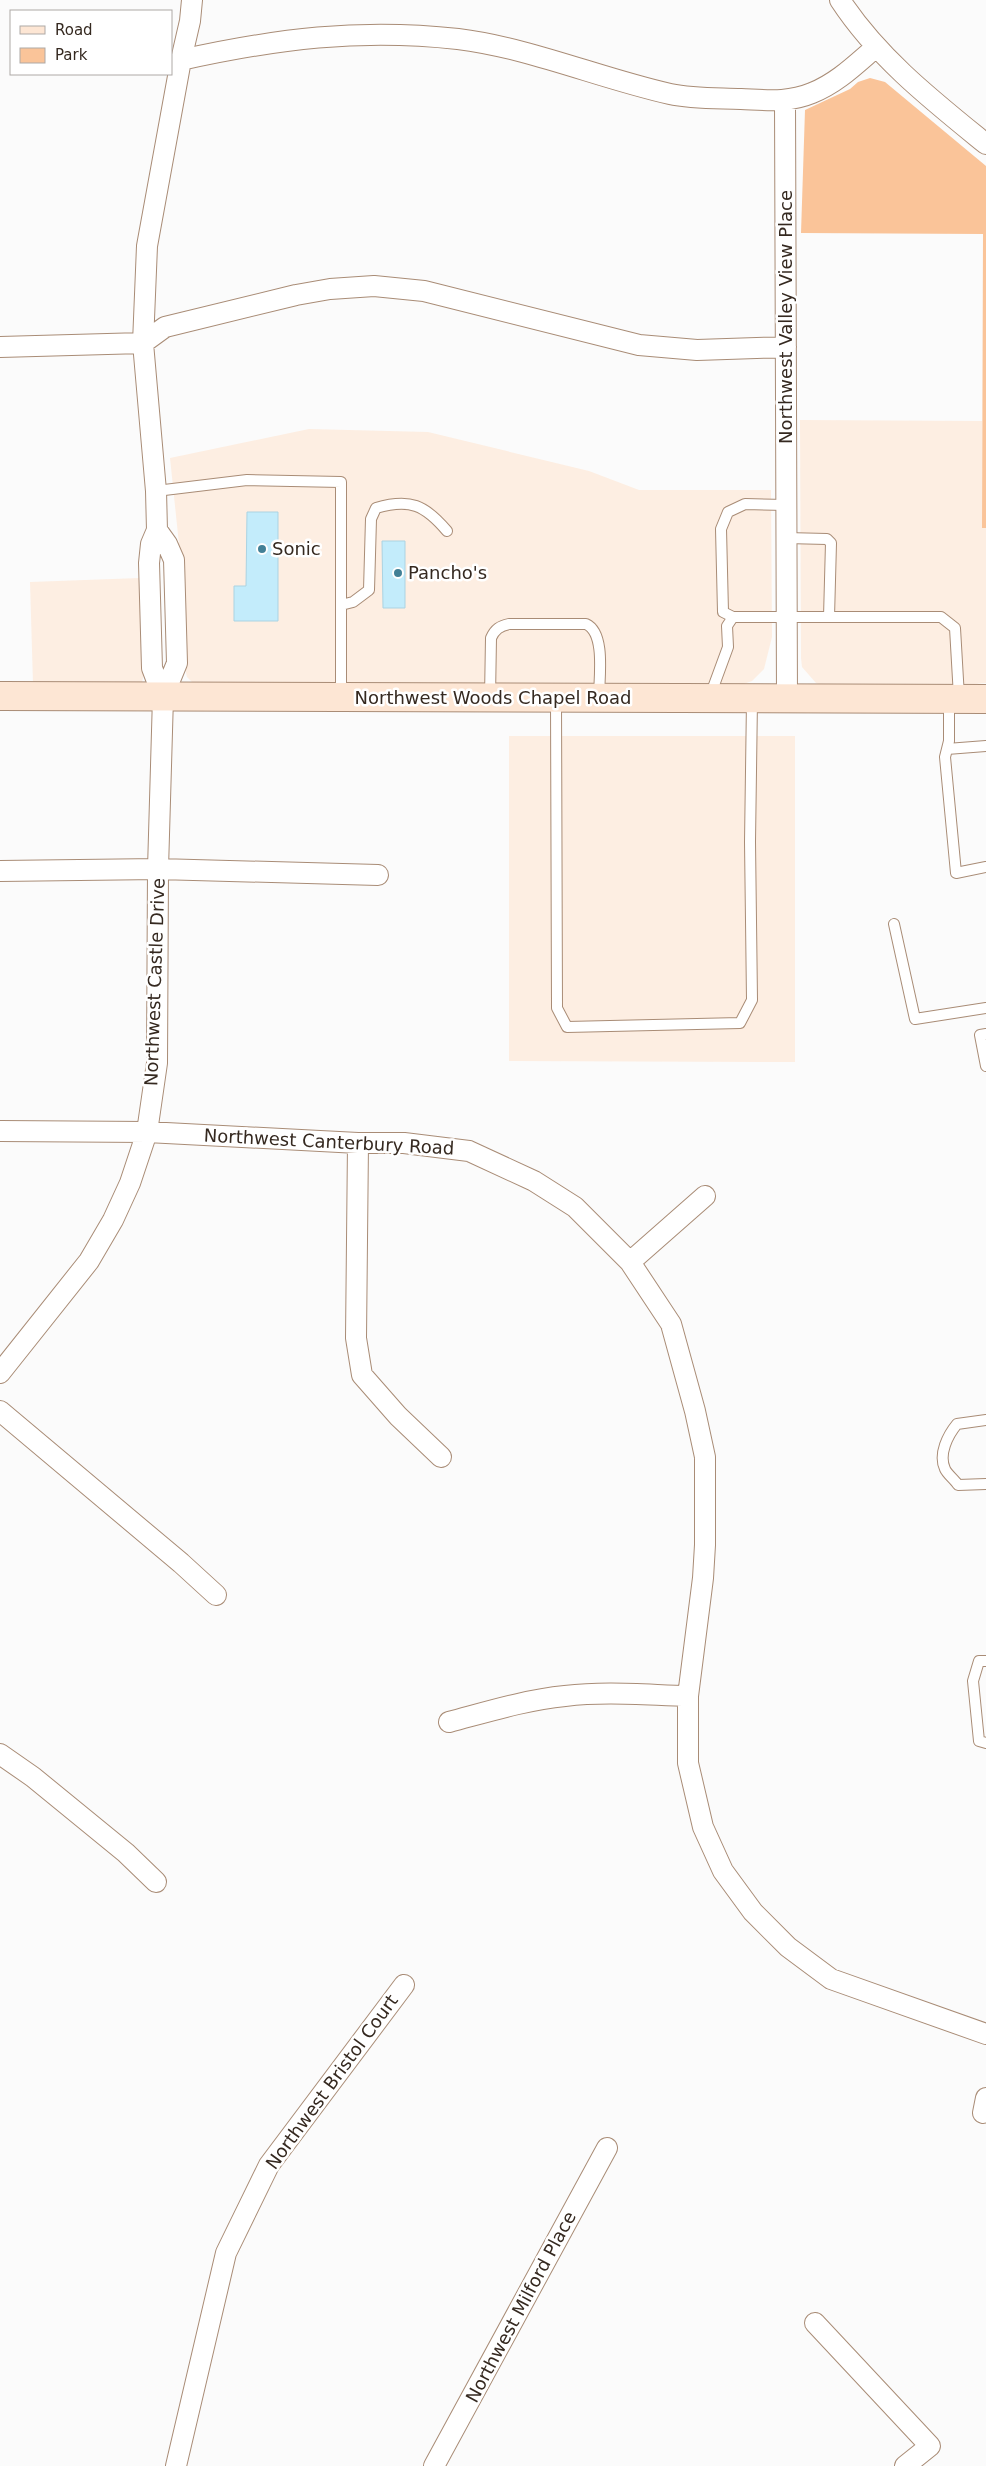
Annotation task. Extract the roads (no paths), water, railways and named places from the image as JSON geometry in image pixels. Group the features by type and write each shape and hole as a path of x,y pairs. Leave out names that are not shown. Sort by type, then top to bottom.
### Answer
{"main road":[{"name":"Northwest Woods Chapel Road","path":"0,696 986,699"}],"street":[{"name":"Northwest Castle Drive","path":"0,1373 89,1261 113,1220 130,1183 147,1132 157,1063 158,869 163,697 152,662 149,562 151,544 157,530 156,491 143,343 147,246 180,60 190,21 192,0"},
{"path":"840,0 876,47 940,106 986,144"},
{"path":"180,60 259,43 311,37 373,34 413,35 460,40 506,49 671,94 785,101 811,93 838,80 876,47"},
{"name":"Northwest Valley View Place","path":"785,101 787,699"},
{"path":"0,347 143,343 165,327 296,295 330,289 374,286 424,291 639,345 698,350 786,348"},
{"path":"0,872 158,869 378,875"},
{"name":"Northwest Canterbury Road","path":"0,1131 147,1132 404,1143 469,1151 500,1163 534,1181 575,1207 630,1262 671,1324 686,1373 704,1457 703,1578 688,1696 688,1762 703,1827 722,1871 753,1912 788,1947 831,1979 986,2034"},
{"path":"358,1142 356,1338 362,1375 398,1416 442,1457"},
{"path":"630,1262 705,1196"},
{"path":"0,1411 182,1563 216,1595"},
{"path":"449,1722 526,1702 565,1696 602,1693 688,1696"},
{"path":"0,1754 32,1777 126,1853 156,1882"},
{"name":"Northwest Bristol Court","path":"176,2466 226,2253 269,2165 404,1985"},
{"name":"Northwest Milford Place","path":"434,2466 607,2148"},
{"path":"815,2323 930,2446 905,2466"}],"lane":[{"path":"156,491 248,480 340,482 341,698"},
{"path":"341,604 353,602 369,590 371,518 376,508 388,505 419,506 432,514 447,531"},
{"path":"786,505 740,505 732,508 724,518 721,529 722,609 725,614 732,617 940,617 955,628 954,699 950,737 945,757 956,874 986,867"},
{"path":"786,538 827,539 831,543 829,617"},
{"path":"709,699 728,647 728,626 732,617"},
{"path":"490,698 490,638 494,632 509,624 586,624 592,627 599,641 599,699"},
{"path":"556,699 557,1008 567,1027 740,1023 747,1013 752,1000 750,842 752,699"},
{"path":"947,749 986,746"},
{"path":"894,924 915,1019 986,1008"},
{"path":"986,1034 980,1035 986,1066"},
{"path":"986,1420 957,1424 948,1434 944,1450 944,1469 958,1484 986,1484"},
{"path":"986,1660 979,1661 973,1681 979,1741 986,1743"}],"place":[{"name":"Sonic","path":"262,549"},
{"name":"Pancho's","path":"398,573"}]}
